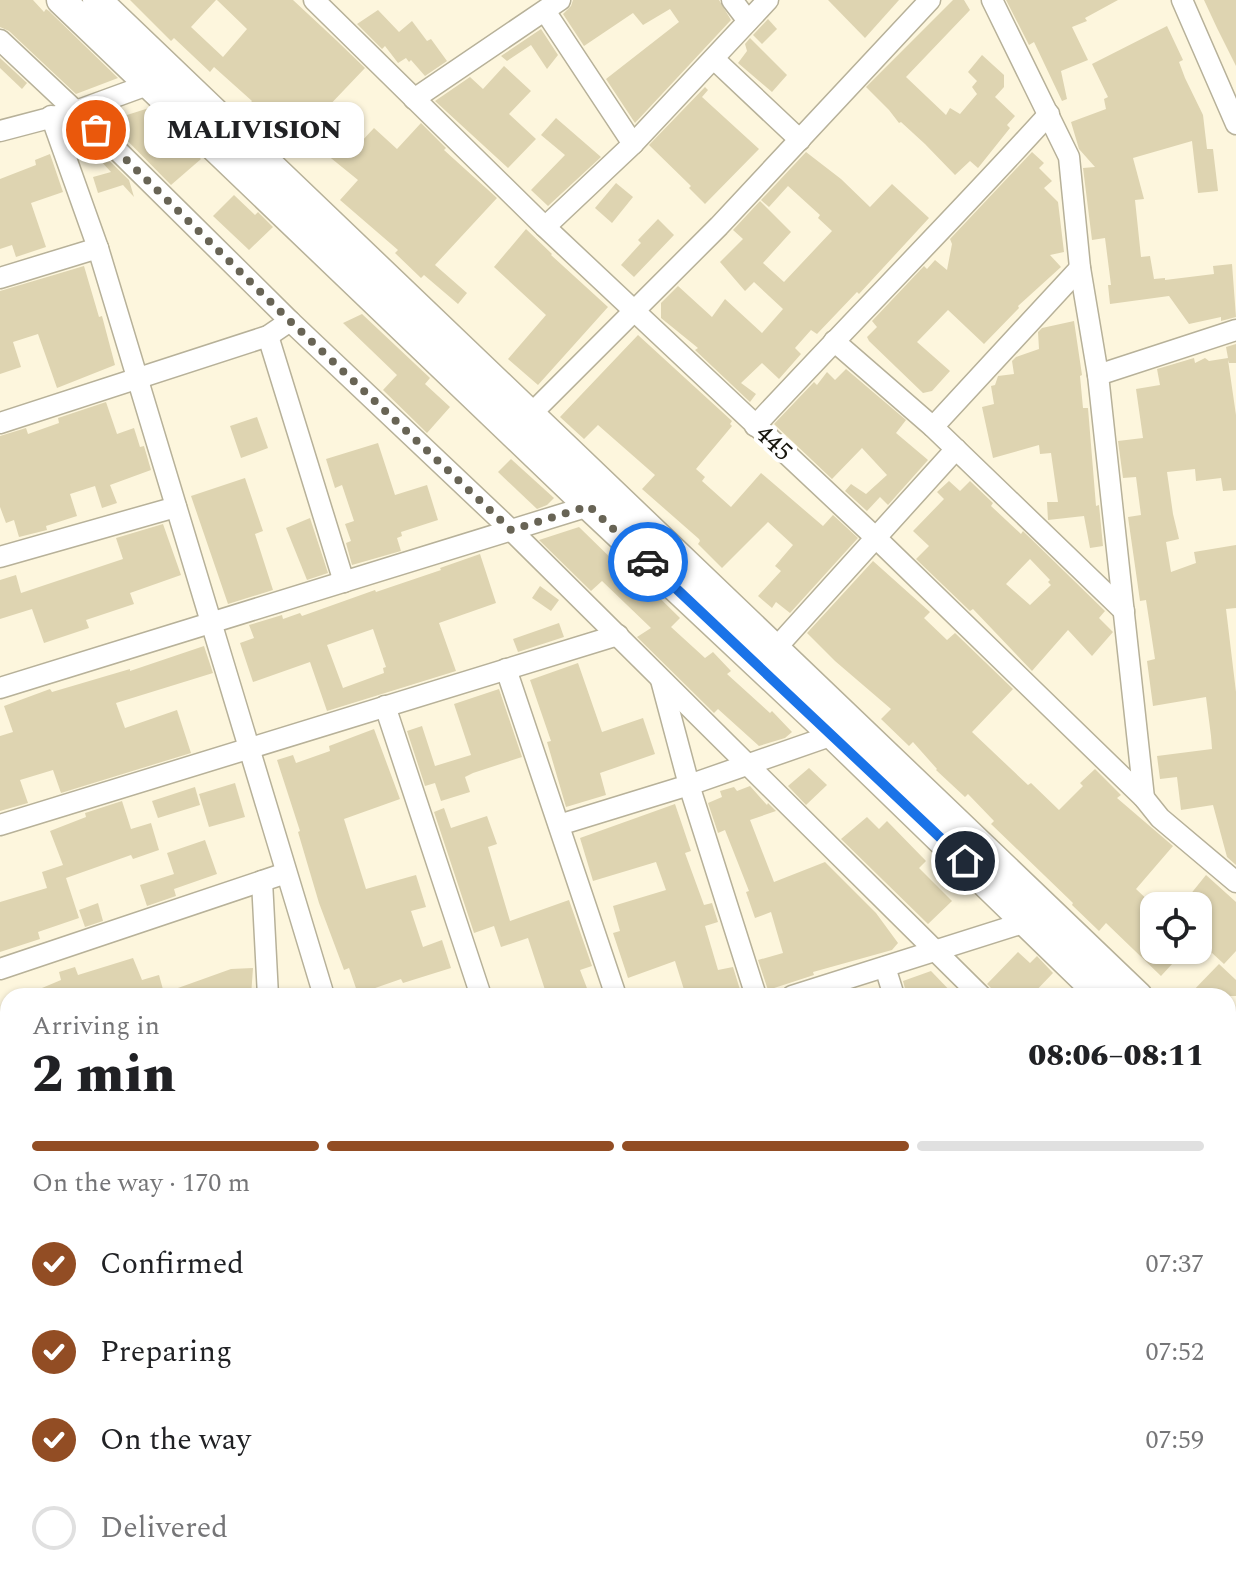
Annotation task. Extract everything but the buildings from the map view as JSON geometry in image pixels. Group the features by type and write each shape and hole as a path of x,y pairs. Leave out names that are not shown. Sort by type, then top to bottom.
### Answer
{"main road":[{"path":"61,0 160,76 530,415 1130,988"},
{"path":"97,0 160,76 589,506 833,735 1094,988"}],"street":[{"path":"732,0 748,21"},
{"path":"545,227 633,144 768,0"},
{"path":"530,415 800,140 930,0"},
{"path":"992,0 1069,157 1080,268 1098,375 1144,798"},
{"path":"1182,0 1236,124"},
{"name":"445","path":"325,3 414,99 545,227 875,537 1144,798 1160,818 1236,882"},
{"path":"414,99 552,5 633,144"},
{"path":"0,40 511,530 973,988"},
{"path":"714,59 800,140"},
{"path":"0,131 76,111 160,76"},
{"path":"755,426 952,221 1049,114"},
{"path":"51,116 98,248 322,988"},
{"path":"0,278 98,248"},
{"path":"933,427 1080,268"},
{"path":"0,423 268,336 290,321"},
{"path":"1098,375 1236,330"},
{"path":"268,336 344,582"},
{"path":"834,341 933,427 1124,611"},
{"path":"776,648 956,449"},
{"path":"0,688 589,506"},
{"path":"0,557 176,507"},
{"path":"0,825 618,635"},
{"path":"506,669 613,988"},
{"path":"660,676 689,785 753,988"},
{"path":"385,706 478,988"},
{"path":"559,825 689,785 833,735"},
{"path":"0,969 286,873"},
{"path":"262,881 268,988"},
{"path":"818,988 1026,922"},
{"path":"885,967 892,988"}],"way so far":[{"path":"96,130 290,321 511,530 589,506 648,562"}],"place":[{"name":"MALIVISION","path":"96,130"}],"route":[{"path":"648,562 965,861"}]}
